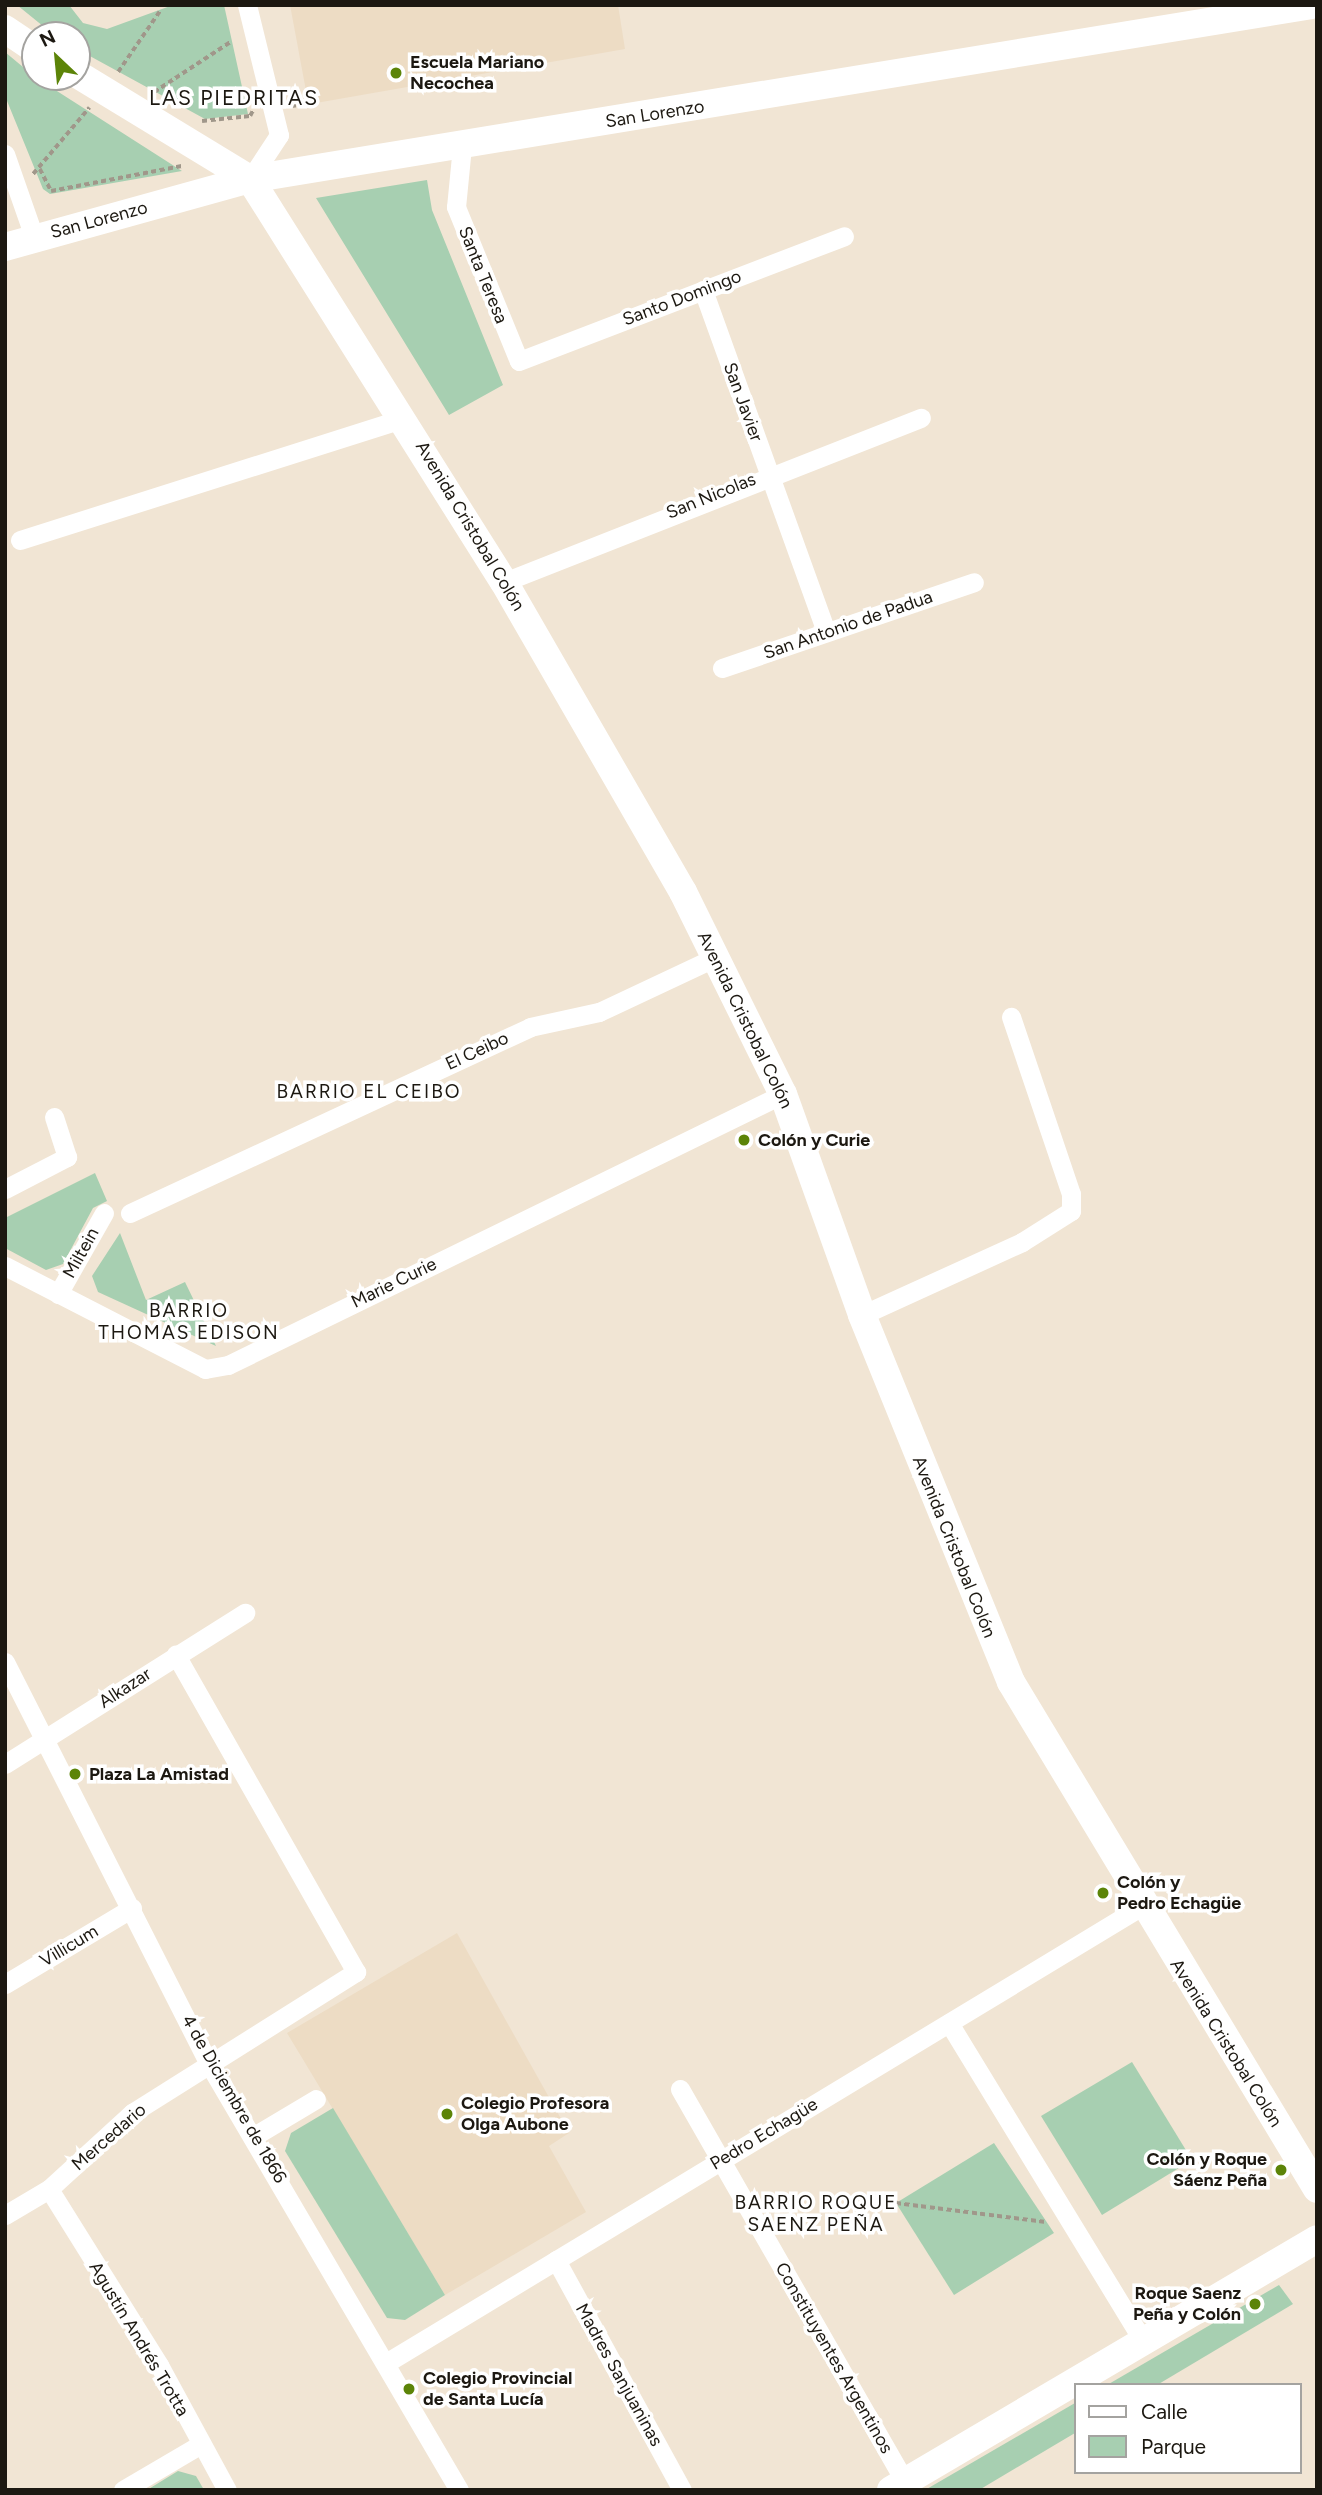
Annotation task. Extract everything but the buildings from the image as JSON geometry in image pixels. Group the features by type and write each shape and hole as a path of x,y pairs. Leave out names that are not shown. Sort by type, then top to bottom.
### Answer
{"main road":[{"name":"San Lorenzo","path":"5,247 250,179 1311,5"},
{"path":"5,29 21,40"},
{"name":"Avenida Cristobal Colón","path":"91,77 117,83 250,179 405,418 504,582 716,957 783,1094 862,1315 1012,1682 1142,1906 1317,2189"},
{"path":"898,2486 1317,2239"}],"street":[{"path":"247,5 279,135 250,179"},
{"name":"Santa Teresa","path":"462,146 456,207 519,360"},
{"path":"5,154 34,237"},
{"name":"Santo Domingo","path":"519,360 844,236"},
{"name":"San Javier","path":"703,290 826,632"},
{"path":"20,540 405,418"},
{"name":"San Nicolas","path":"504,582 768,473 921,418"},
{"name":"San Antonio de Padua","path":"722,668 974,582"},
{"name":"El Ceibo","path":"130,1213 530,1027 599,1012 716,957"},
{"path":"862,1315 1022,1242 1071,1211 1071,1194 1010,1017"},
{"name":"Marie Curie","path":"5,1266 205,1369 228,1366 783,1094"},
{"path":"5,1188 67,1157 54,1117"},
{"name":"Miltein","path":"58,1294 104,1213"},
{"name":"Alkazar","path":"5,1764 245,1613"},
{"name":"Mercedario","path":"5,2215 49,2189 132,2113 356,1972 176,1656"},
{"name":"4 de Diciembre de 1866","path":"5,1662 209,2064 254,2136 459,2490"},
{"name":"Pedro Echagüe","path":"386,2363 1142,1906"},
{"name":"Villicum","path":"5,1984 132,1908"},
{"path":"949,2023 1144,2342"},
{"name":"Constituyentes Argentinos","path":"680,2089 898,2486"},
{"path":"254,2136 316,2099"},
{"name":"Agustín Andrés Trotta","path":"49,2189 227,2490"},
{"name":"Madres Sanjuaninas","path":"556,2260 682,2490"},
{"path":"122,2490 201,2445"}],"path":[{"path":"15,181 40,169 117,83 160,11"},
{"path":"154,92 232,41"},
{"path":"141,88 166,102"},
{"path":"190,115 203,121 316,103"},
{"path":"40,169 51,191 186,164 174,156"},
{"path":"896,2203 1046,2222"}],"shaded area":[{"name":"Escuela Mariano Necochea","path":"290,5 618,5 625,49 316,103 307,96"},
{"name":"Colegio Profesora Olga Aubone","path":"457,1933 569,2133 549,2146 586,2212 445,2295 287,2033"}],"green space":[{"path":"17,5 69,5 81,21 37,21"},
{"path":"173,5 224,5 248,114 205,119 91,57 91,25 107,29"},
{"path":"5,52 21,65 21,91 57,91 182,171 50,194 43,189 5,96"},
{"path":"427,180 432,210 503,385 449,415 316,198"},
{"path":"95,1173 107,1201 93,1208 63,1264 46,1270 5,1248 5,1218"},
{"path":"120,1233 146,1300 185,1282 216,1346 98,1292 92,1276"},
{"path":"1132,2062 1192,2160 1102,2215 1041,2116"},
{"path":"333,2108 445,2295 405,2320 387,2318 285,2151 291,2133"},
{"path":"994,2143 1054,2233 954,2295 896,2203"},
{"path":"1279,2285 1293,2304 1160,2383 1110,2383"},
{"path":"1074,2404 1074,2434 979,2490 925,2490"},
{"path":"178,2471 196,2476 204,2490 147,2490"}],"place":[{"name":"Escuela Mariano Necochea","path":"396,73"},
{"name":"Colón y Curie","path":"744,1140"},
{"name":"Plaza La Amistad","path":"75,1774"},
{"name":"Colón y Pedro Echagüe","path":"1103,1893"},
{"name":"Colegio Profesora Olga Aubone","path":"447,2114"},
{"name":"Colón y Roque Sáenz Peña","path":"1281,2170"},
{"name":"Roque Saenz Peña y Colón","path":"1255,2304"},
{"name":"Colegio Provincial de Santa Lucía","path":"409,2389"}],"district":[{"name":"LAS PIEDRITAS","path":"234,98"},
{"name":"BARRIO EL CEIBO","path":"369,1092"},
{"name":"BARRIO THOMAS EDISON","path":"189,1322"},
{"name":"BARRIO ROQUE SAENZ PEÑA","path":"816,2214"}]}
